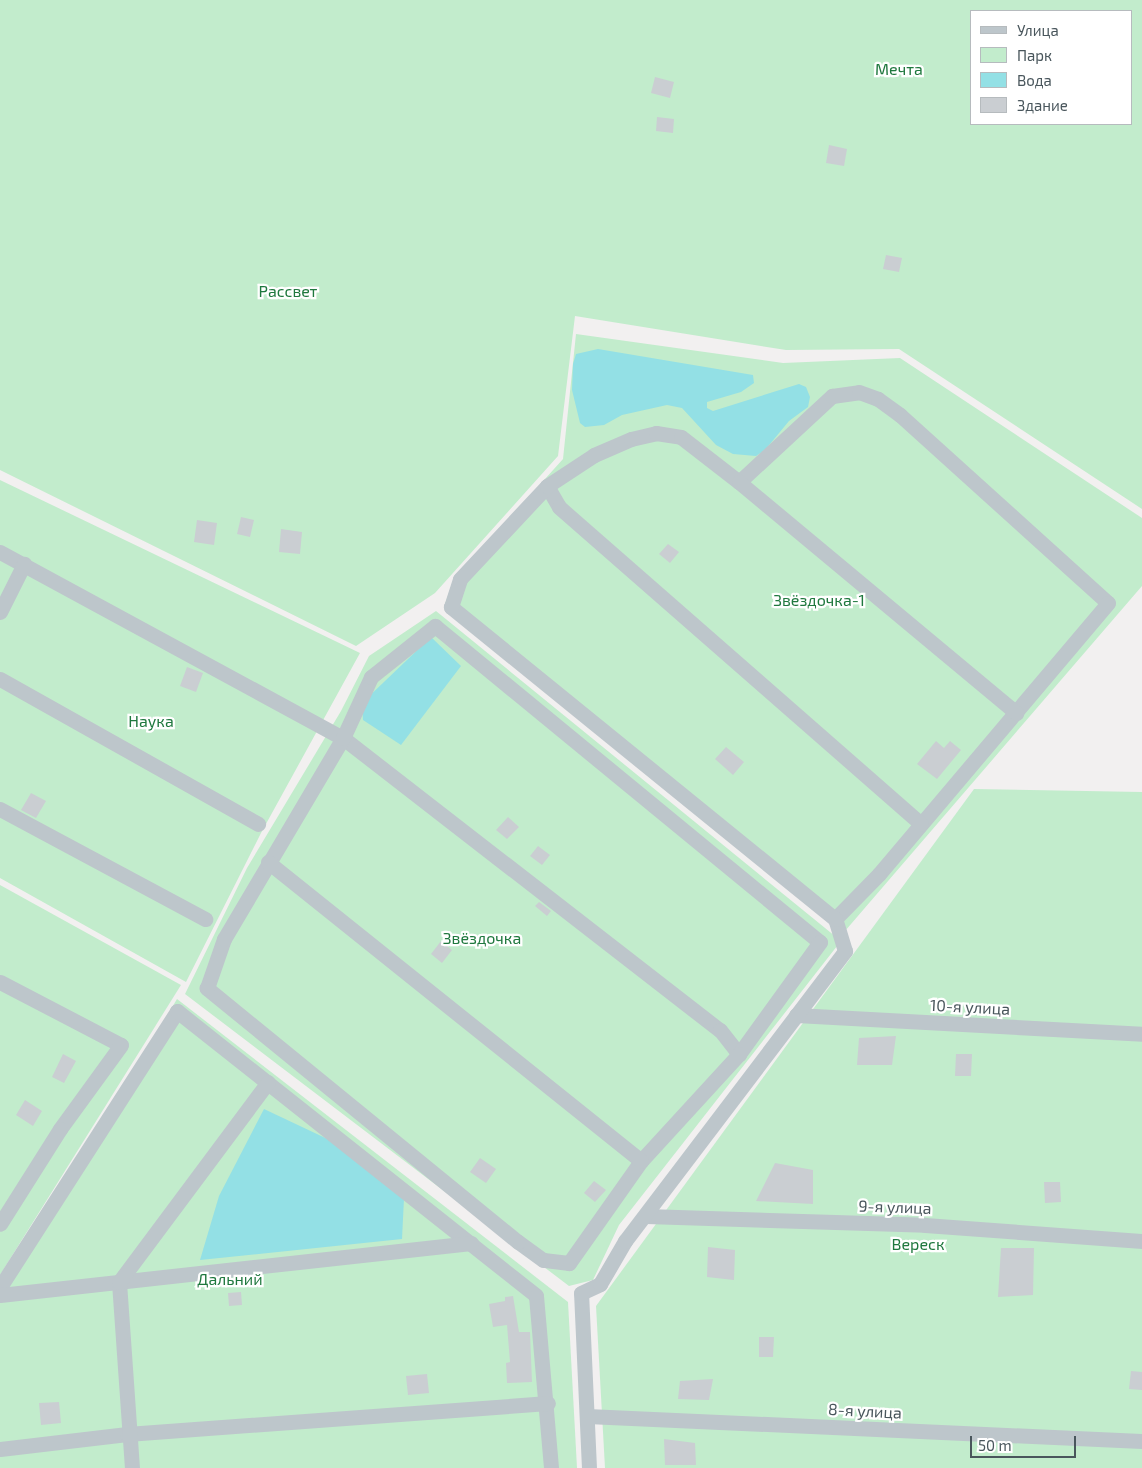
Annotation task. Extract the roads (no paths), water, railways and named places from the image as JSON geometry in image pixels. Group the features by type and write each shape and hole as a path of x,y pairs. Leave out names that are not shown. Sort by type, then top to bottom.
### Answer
{"street":[{"path":"739,482 832,396 860,392 878,399 900,415 1108,603 879,874 835,919"},
{"path":"589,1468 581,1293 600,1284 625,1241 646,1216 845,951 835,919 451,607 460,579 547,486 594,455 630,439 656,433 680,437 739,482 1016,713"},
{"path":"547,486 559,507 921,824"},
{"path":"0,552 343,738 720,1030 739,1054"},
{"path":"0,612 24,564"},
{"path":"435,626 820,942 739,1054 641,1161 569,1263 543,1260 317,1080 207,988 224,939 343,738 371,678 435,626"},
{"path":"0,679 258,824"},
{"path":"0,809 205,919"},
{"path":"268,862 641,1161"},
{"path":"0,982 121,1045 60,1129 0,1224"},
{"path":"0,1287 177,1011 536,1296 548,1403 551,1468"},
{"name":"10-я улица","path":"796,1015 1142,1034"},
{"path":"132,1468 127,1434 119,1282 268,1082"},
{"name":"9-я улица","path":"646,1216 925,1225 1142,1241"},
{"path":"0,1295 471,1243"},
{"path":"0,1449 127,1434 548,1403"},
{"name":"8-я улица","path":"587,1416 1142,1441"}],"water":[{"path":"598,349 753,375 754,383 741,392 707,402 707,408 713,411 799,384 806,387 810,397 808,407 789,421 765,450 756,456 733,454 716,445 682,408 667,405 622,415 604,425 585,427 580,423 572,390 573,364 576,354"},
{"path":"431,637 461,666 401,745 363,720 362,703"},
{"path":"264,1109 355,1152 404,1198 402,1239 200,1260 219,1196"}],"park label":[{"name":"Мечта","path":"899,69"},
{"name":"Рассвет","path":"288,291"},
{"name":"Звёздочка-1","path":"819,600"},
{"name":"Наука","path":"151,721"},
{"name":"Звёздочка","path":"482,938"},
{"name":"Вереск","path":"918,1244"},
{"name":"Дальний","path":"230,1279"}]}
